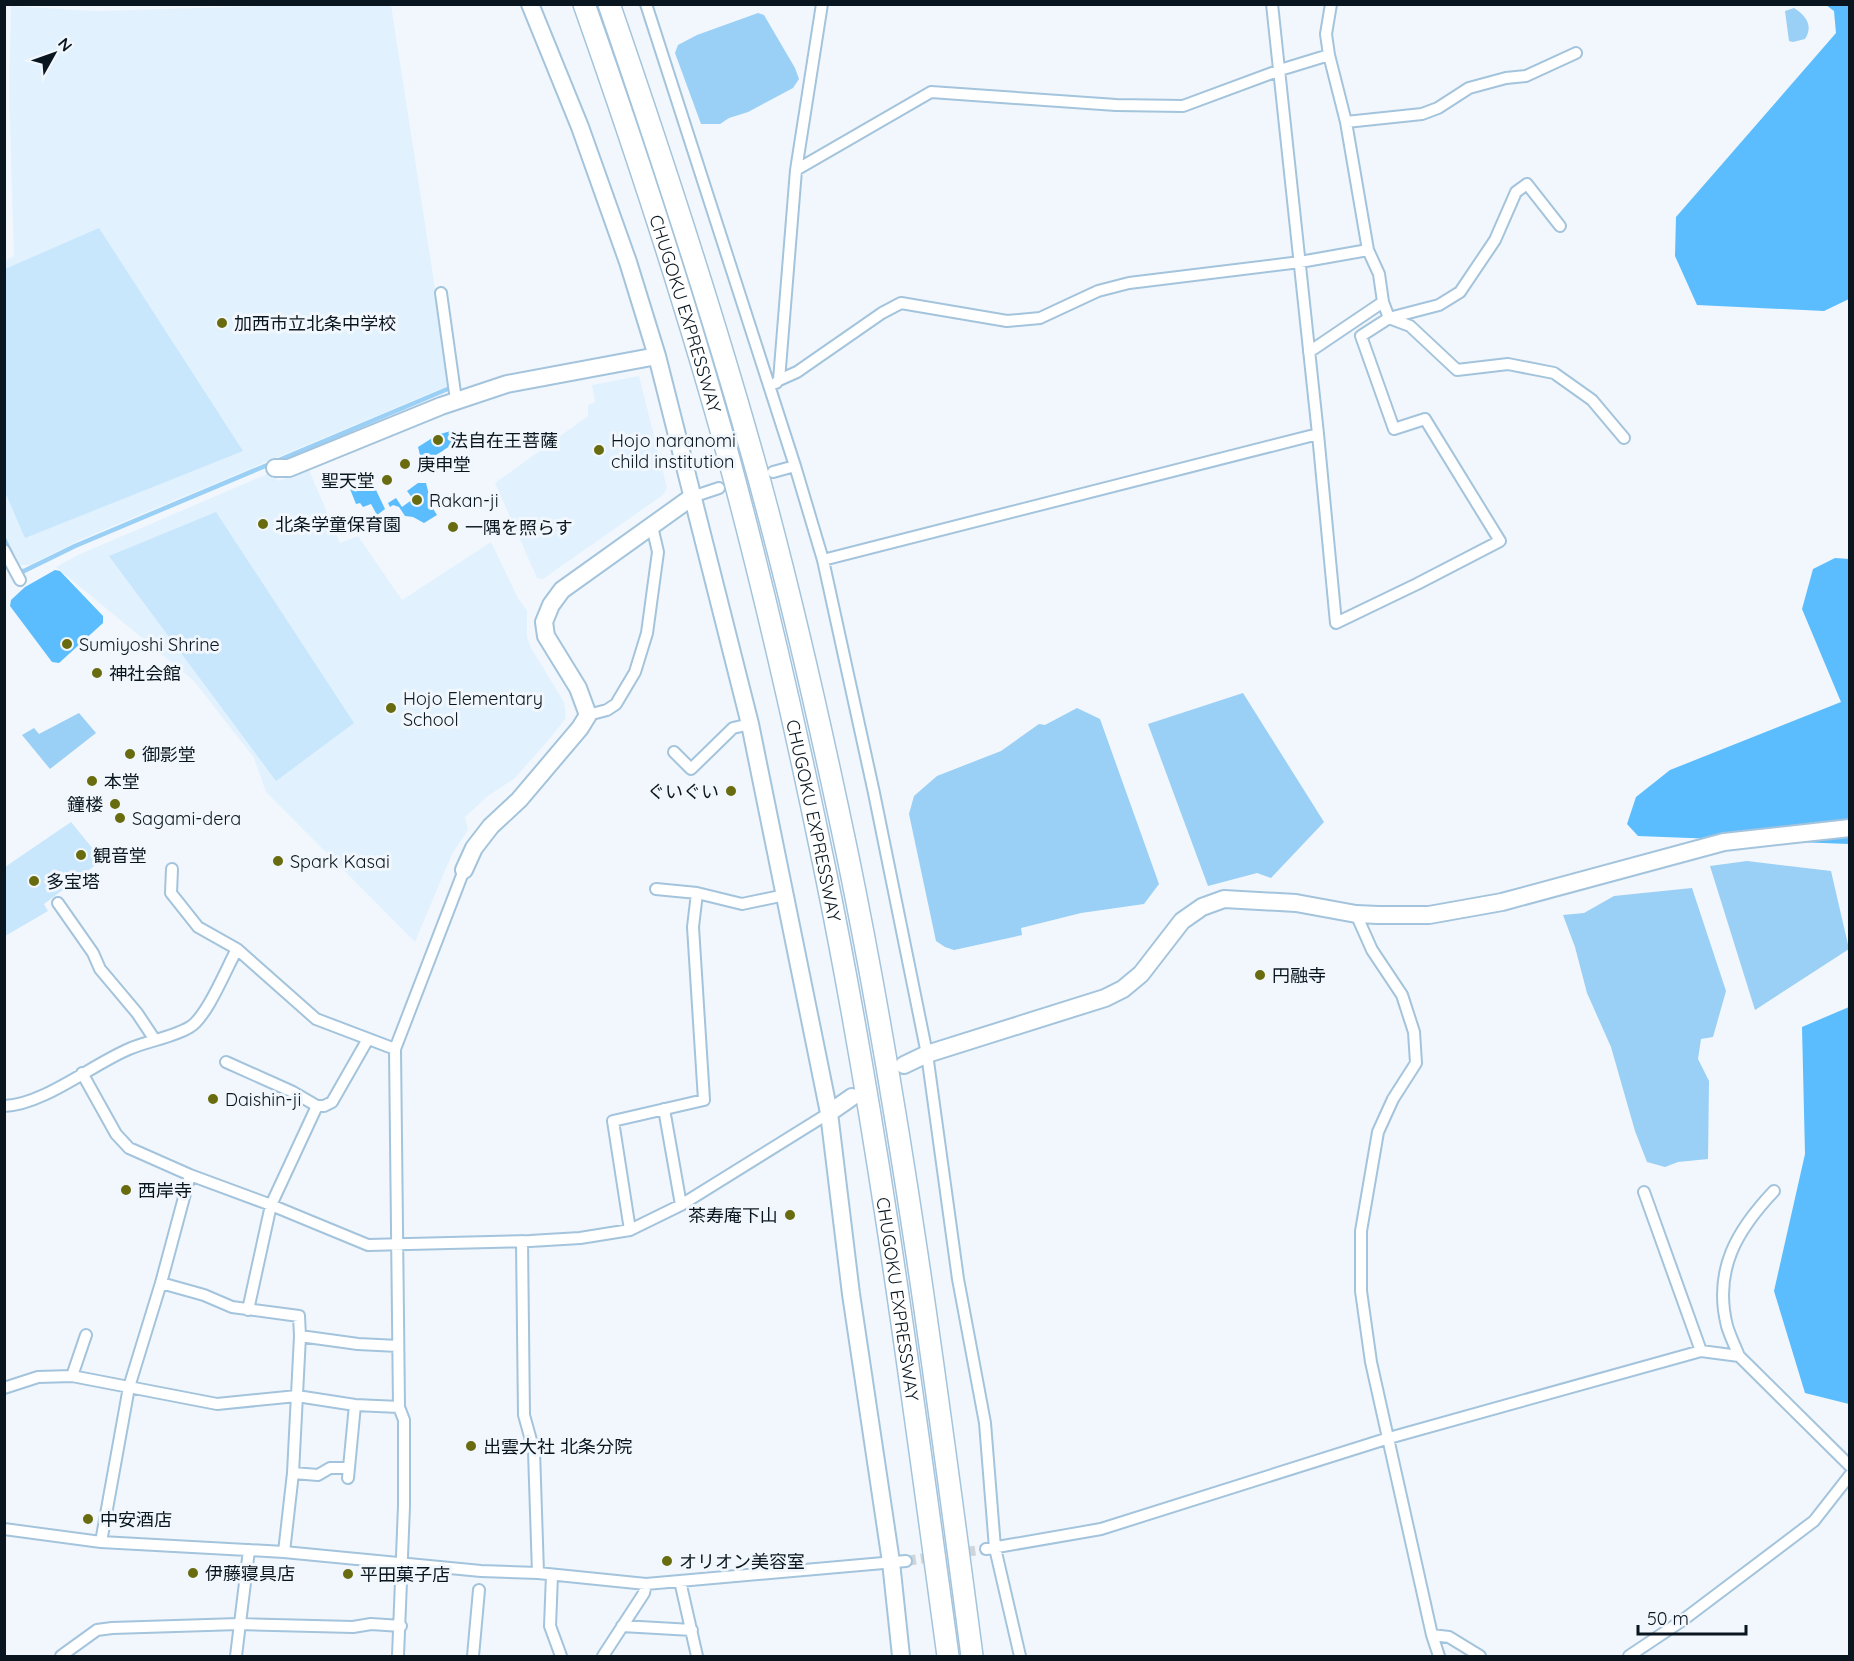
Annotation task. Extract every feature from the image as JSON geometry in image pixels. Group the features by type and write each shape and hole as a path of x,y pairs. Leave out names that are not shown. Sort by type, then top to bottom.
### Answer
{"highway":[{"name":"CHUGOKU EXPRESSWAY","path":"584,4 646,188 728,457 775,644 825,868 870,1110 948,1656"},
{"name":"CHUGOKU EXPRESSWAY","path":"609,4 668,181 750,445 797,630 848,858 892,1101 914,1240 972,1656"}],"street":[{"path":"530,4 580,127 628,262 657,356 750,724 829,1113 851,1294 898,1562 901,1656"},
{"path":"646,4 824,560 927,1054 956,1268 985,1423 990,1548 1020,1656"},
{"path":"779,380 796,170 822,4"},
{"path":"1272,4 1336,623 1500,541 1425,419 1394,429 1361,336 1389,318 1439,305 1460,292 1495,240 1516,192 1527,184 1560,226"},
{"path":"1331,4 1326,34 1329,55 1346,122 1368,250 1379,274 1383,302 1389,318 1410,326 1457,370 1509,364 1554,373 1593,400 1624,438"},
{"path":"1346,122 1422,114 1438,108 1469,88 1506,78 1526,76 1576,54"},
{"path":"796,170 931,92 1116,105 1183,106 1280,70 1329,55"},
{"path":"770,390 779,380 797,372 900,303 1007,321 1040,318 1098,291 1129,283 1300,262 1368,250"},
{"path":"441,293 456,400"},
{"path":"1309,352 1383,302"},
{"path":"275,468 289,468 456,400 507,384 657,356"},
{"path":"824,560 1318,434"},
{"path":"773,472 795,465"},
{"path":"588,715 578,688 546,636 544,622 551,605 562,590 692,497 719,488"},
{"path":"398,1656 401,1626 404,1420 399,1407 395,1050 474,849 491,826 519,800 580,728 588,715 616,705 635,672 647,633 658,552 652,526"},
{"path":"4,550 20,580"},
{"path":"674,753 691,769 733,728 750,724"},
{"path":"904,1065 927,1054 1105,998 1123,989 1141,974 1182,921 1202,907 1224,899 1296,903 1356,914 1429,915 1502,902 1724,842 1850,828"},
{"path":"172,870 171,893 198,927 237,948 316,1019 395,1050"},
{"path":"656,889 697,893 741,904 784,895"},
{"path":"630,1230 613,1120 704,1100 693,927 697,893"},
{"path":"58,903 93,953 100,969 137,1013 155,1040"},
{"path":"1356,914 1372,950 1402,995 1414,1032 1416,1063 1393,1099 1378,1132 1361,1231 1360,1291 1371,1362 1432,1635 1439,1656"},
{"path":"4,1106 14,1106 44,1095 129,1049 191,1027 204,1014 237,948"},
{"path":"226,1062 293,1092 317,1106 324,1106 332,1102 368,1039"},
{"path":"82,1073 116,1134 129,1148 190,1175 368,1245 580,1238 630,1230 681,1205 852,1097"},
{"path":"248,1310 271,1205 317,1106"},
{"path":"664,1109 681,1205"},
{"path":"101,1542 129,1387 161,1283 190,1175"},
{"path":"1774,1191 1749,1220 1726,1262 1722,1292 1727,1327 1739,1356 1850,1466"},
{"path":"1644,1192 1701,1352"},
{"path":"522,1241 524,1415 534,1451 538,1573"},
{"path":"161,1283 204,1295 232,1307 299,1316 293,1473 284,1552"},
{"path":"72,1376 86,1335"},
{"path":"300,1336 358,1344 398,1346"},
{"path":"990,1548 1101,1529 1389,1438 1701,1352 1739,1356"},
{"path":"4,1388 38,1377 72,1376 218,1404 297,1396 355,1405 399,1407"},
{"path":"293,1473 318,1475 330,1468 349,1473 355,1405"},
{"path":"1629,1656 1683,1620 1814,1521 1850,1475"},
{"path":"4,1529 101,1542 284,1552 646,1584 898,1562"},
{"path":"236,1656 249,1550"},
{"path":"552,1575 550,1626 561,1656"},
{"path":"680,1581 697,1656"},
{"path":"603,1656 644,1593 646,1584"},
{"path":"473,1656 479,1590"},
{"path":"61,1656 97,1630 239,1624 401,1626"},
{"path":"622,1626 692,1630"},
{"path":"1432,1635 1449,1637 1480,1656"}],"shaded area":[{"name":"加西市立北条中学校","path":"294,5 391,5 450,385 82,539 30,565 20,565 4,537 4,261 14,256 9,91 11,6 97,11"},
{"path":"1826,5 1849,5 1849,299 1824,311 1697,305 1675,256 1676,217 1836,33 1834,11"},
{"path":"1794,8 1805,17 1809,29 1805,39 1793,42 1789,41 1785,11"},
{"path":"758,13 764,15 799,79 793,88 748,112 729,118 720,124 701,124 675,53 678,45 697,35"},
{"path":"99,228 243,451 25,538 5,492 5,269"},
{"name":"Hojo naranomi child institution","path":"639,376 667,488 663,495 543,579 537,578 495,483 588,416 588,405 595,402 592,385"},
{"path":"454,430 455,443 435,455 421,459 418,447 437,435"},
{"name":"Hojo Elementary School","path":"309,470 340,543 358,536 402,600 491,542 518,598 527,611 527,637 531,648 564,702 566,718 551,737 515,778 488,796 465,817 468,830 452,854 415,942 266,792 254,758 194,681 56,567 78,555 272,472 278,481"},
{"path":"418,483 426,483 432,507 437,515 424,523 413,517 405,516 399,507 393,505 390,507 388,503 396,498 402,507 413,499 407,491"},
{"path":"357,486 376,490 385,509 377,515 371,504 363,507 360,503 356,504 350,489"},
{"path":"216,512 354,723 276,781 109,556"},
{"path":"1835,558 1849,559 1849,844 1638,836 1627,824 1636,797 1670,770 1841,702 1802,609 1813,569"},
{"path":"55,570 60,571 103,616 103,623 59,663 52,662 10,606 11,600 25,587"},
{"path":"1243,693 1324,822 1271,878 1257,873 1208,886 1148,724"},
{"path":"1077,708 1100,719 1159,884 1144,904 1081,913 1021,928 1022,935 954,950 945,947 936,941 909,814 914,796 937,776 1001,751 1039,724 1045,725"},
{"path":"79,713 96,733 50,769 22,735 34,728 39,734"},
{"path":"71,822 102,860 44,904 48,911 5,936 5,867"},
{"path":"1747,861 1831,871 1849,949 1755,1010 1710,866"},
{"path":"1692,888 1726,991 1713,1037 1701,1039 1698,1059 1709,1081 1708,1159 1678,1162 1665,1167 1647,1162 1635,1131 1611,1047 1587,993 1575,947 1563,915 1584,913 1614,896"},
{"path":"1849,1007 1849,1404 1805,1393 1774,1291 1805,1154 1802,1027"}],"waterway":[{"path":"19,569 24,571 75,546 450,388"},
{"path":"4,539 11,553"}],"tunnel":[{"path":"906,1561 986,1549"}],"place":[{"name":"加西市立北条中学校","path":"222,323"},
{"name":"法自在王菩薩","path":"438,440"},
{"name":"Hojo naranomi child institution","path":"599,450"},
{"name":"庚申堂","path":"405,464"},
{"name":"聖天堂","path":"387,480"},
{"name":"Rakan-ji","path":"417,500"},
{"name":"北条学童保育園","path":"263,524"},
{"name":"一隅を照らす","path":"453,527"},
{"name":"Sumiyoshi Shrine","path":"67,644"},
{"name":"神社会館","path":"97,673"},
{"name":"Hojo Elementary School","path":"391,708"},
{"name":"御影堂","path":"130,754"},
{"name":"本堂","path":"92,781"},
{"name":"ぐいぐい","path":"731,791"},
{"name":"鐘楼","path":"115,804"},
{"name":"Sagami-dera","path":"120,818"},
{"name":"観音堂","path":"81,855"},
{"name":"Spark Kasai","path":"278,861"},
{"name":"多宝塔","path":"34,881"},
{"name":"円融寺","path":"1260,975"},
{"name":"Daishin-ji","path":"213,1099"},
{"name":"西岸寺","path":"126,1190"},
{"name":"茶寿庵下山","path":"790,1215"},
{"name":"出雲大社 北条分院","path":"471,1446"},
{"name":"中安酒店","path":"88,1519"},
{"name":"オリオン美容室","path":"667,1561"},
{"name":"伊藤寝具店","path":"193,1573"},
{"name":"平田菓子店","path":"348,1574"}]}
